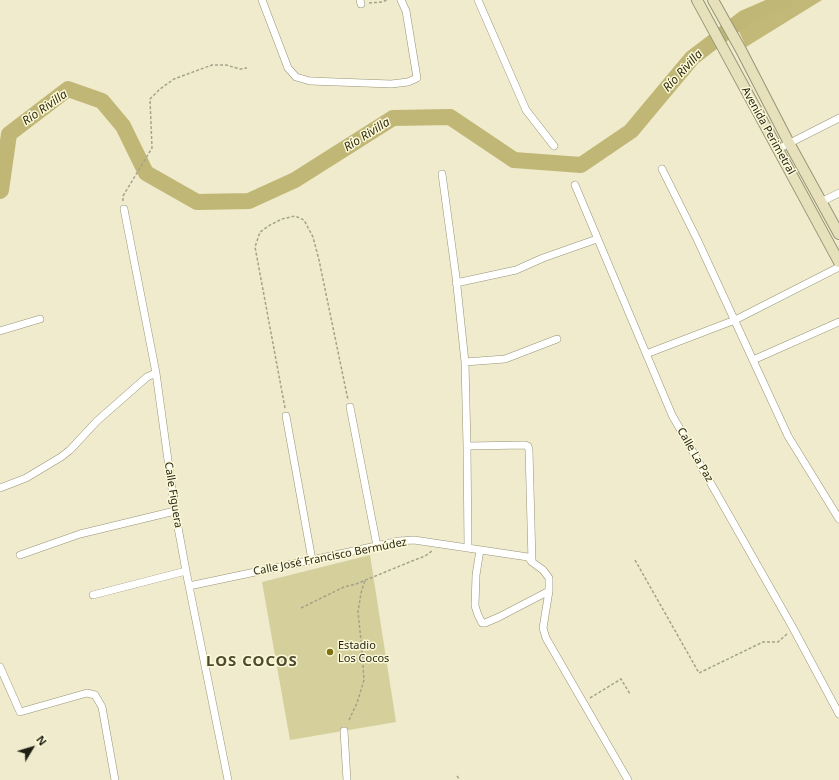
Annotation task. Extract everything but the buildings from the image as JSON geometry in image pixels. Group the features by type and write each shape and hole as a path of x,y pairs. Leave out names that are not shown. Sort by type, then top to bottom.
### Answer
{"main road":[{"name":"Avenida Perimetral","path":"697,0 839,262"},
{"name":"Avenida Perimetral","path":"713,0 839,234"}],"street":[{"path":"262,0 288,68 296,77 310,81 391,84 408,82 417,78 406,11 402,0"},
{"path":"478,0 526,110 554,146"},
{"path":"778,149 839,118"},
{"path":"662,168 697,239 788,436 839,519"},
{"path":"442,174 465,362 468,548"},
{"name":"Calle La Paz","path":"574,185 672,415 794,628 839,714"},
{"path":"821,202 839,193"},
{"name":"Calle Figuera","path":"124,209 156,373 175,511 228,780"},
{"path":"456,283 516,270 543,258 597,239"},
{"path":"646,354 735,320 839,267"},
{"path":"0,331 40,318"},
{"path":"753,360 839,322"},
{"path":"465,362 504,359 557,339"},
{"path":"0,488 26,478 70,450 96,421 146,377 156,373"},
{"path":"350,408 377,546"},
{"path":"286,416 312,560"},
{"path":"467,446 525,444 528,446 532,562"},
{"path":"20,555 80,534 175,511"},
{"name":"Calle José Francisco Bermúdez","path":"189,586 399,541 414,540 528,558 544,570 549,578 549,591 543,628 546,638 628,780"},
{"path":"480,550 476,575 475,606 482,623 499,617 549,591"},
{"path":"93,595 186,571"},
{"path":"0,667 20,712 87,692 95,695 102,707 115,780"},
{"path":"344,731 348,780"}],"path":[{"path":"361,2 382,2 387,0"},
{"path":"123,196 152,148 150,99 160,89 174,79 212,65 240,69 247,68"},
{"path":"286,416 255,247 260,232 282,219 295,216 304,220 313,237 350,408"},
{"path":"301,608 344,586 356,584 425,556 440,544"},
{"path":"635,560 699,673 763,642 778,642 794,628"},
{"path":"349,720 364,680 358,612 365,580"},
{"path":"583,702 621,679 630,694"},
{"path":"457,776 460,780"}],"shaded area":[{"path":"792,0 822,0 746,47 737,27 745,21"},
{"name":"Estadio Los Cocos","path":"370,555 396,722 290,740 262,582"}],"waterway":[{"name":"Río Rivilla","path":"0,191 9,134 68,89 102,101 123,126 146,173 197,202 249,201 295,180 393,118 450,117 514,160 581,165 631,131 692,58 744,18 786,0"}],"place":[{"name":"Estadio Los Cocos","path":"330,652"}],"district":[{"name":"LOS COCOS","path":"252,662"}]}
